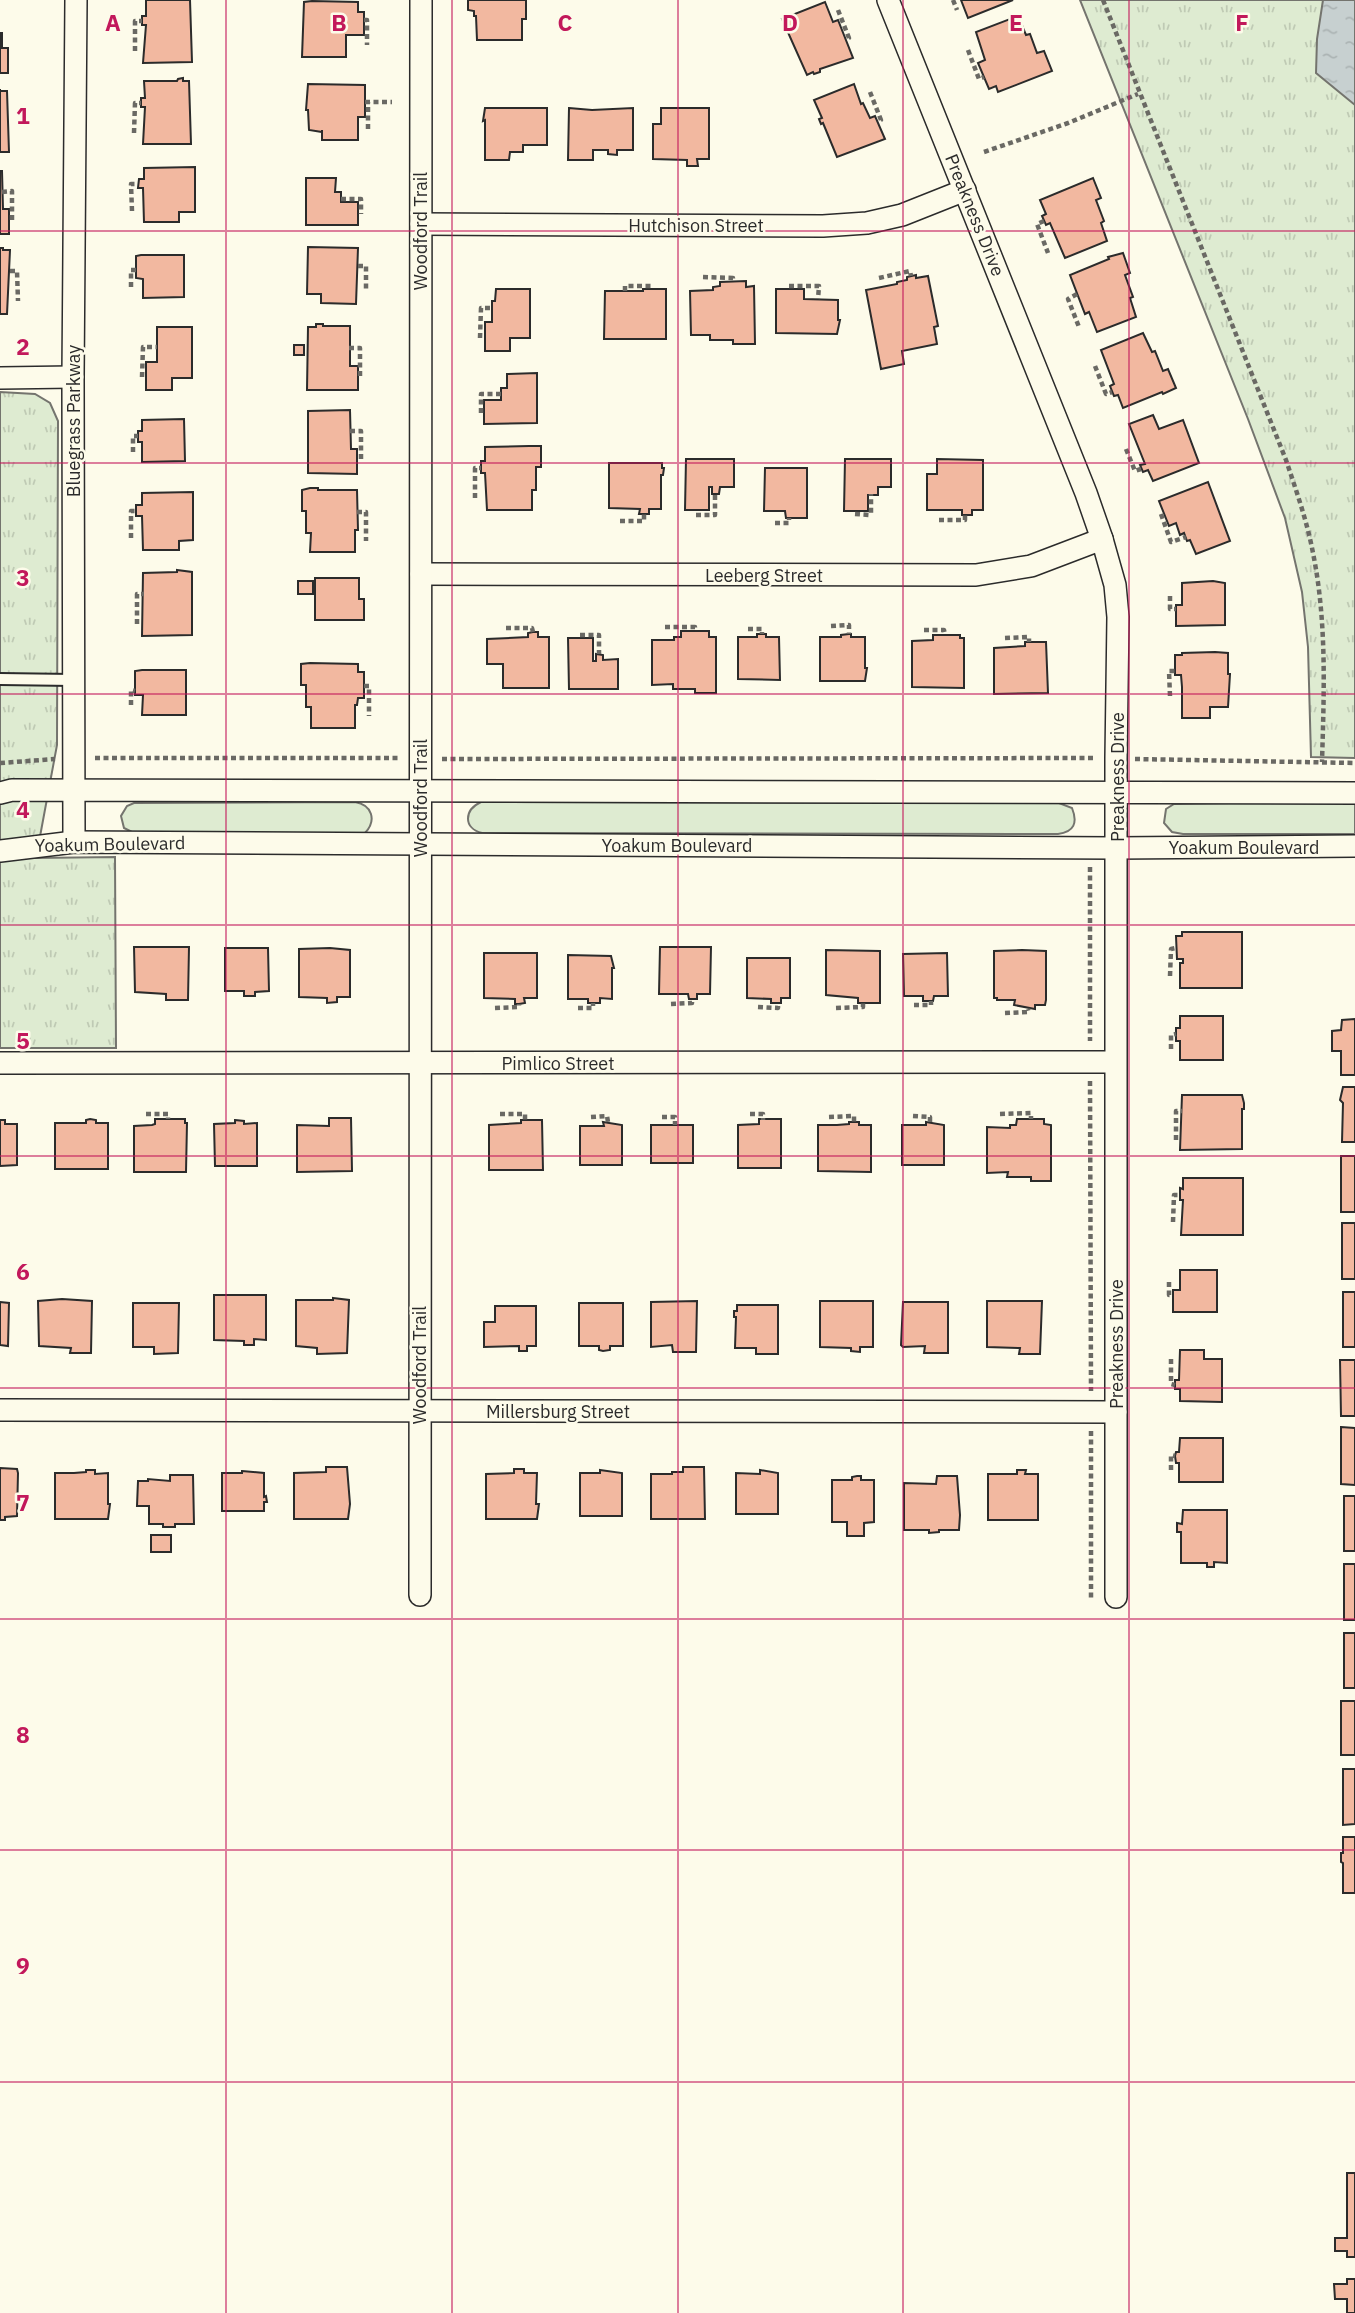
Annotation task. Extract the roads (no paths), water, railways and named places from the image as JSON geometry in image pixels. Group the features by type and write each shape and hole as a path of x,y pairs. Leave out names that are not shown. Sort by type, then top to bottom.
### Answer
{"street":[{"name":"Bluegrass Parkway","path":"74,842 73,377 76,0"},
{"name":"Woodford Trail","path":"419,1595 421,0"},
{"name":"Preakness Drive","path":"888,0 1082,481 1115,585 1118,617 1116,1597"},
{"name":"Hutchison Street","path":"421,224 823,226 867,223 890,218 965,190"},
{"path":"0,378 73,377"},
{"name":"Leeberg Street","path":"421,574 976,575 1031,566 1102,539"},
{"path":"0,793 12,790 1355,793"},
{"name":"Yoakum Boulevard","path":"0,851 74,842 1090,848 1355,846"},
{"name":"Pimlico Street","path":"0,1063 1115,1062"},
{"name":"Millersburg Street","path":"0,1410 1116,1412"}],"lane":[{"path":"0,678 74,680"}],"water":[{"path":"1323,0 1355,0 1355,105 1316,73 1317,39"}]}
